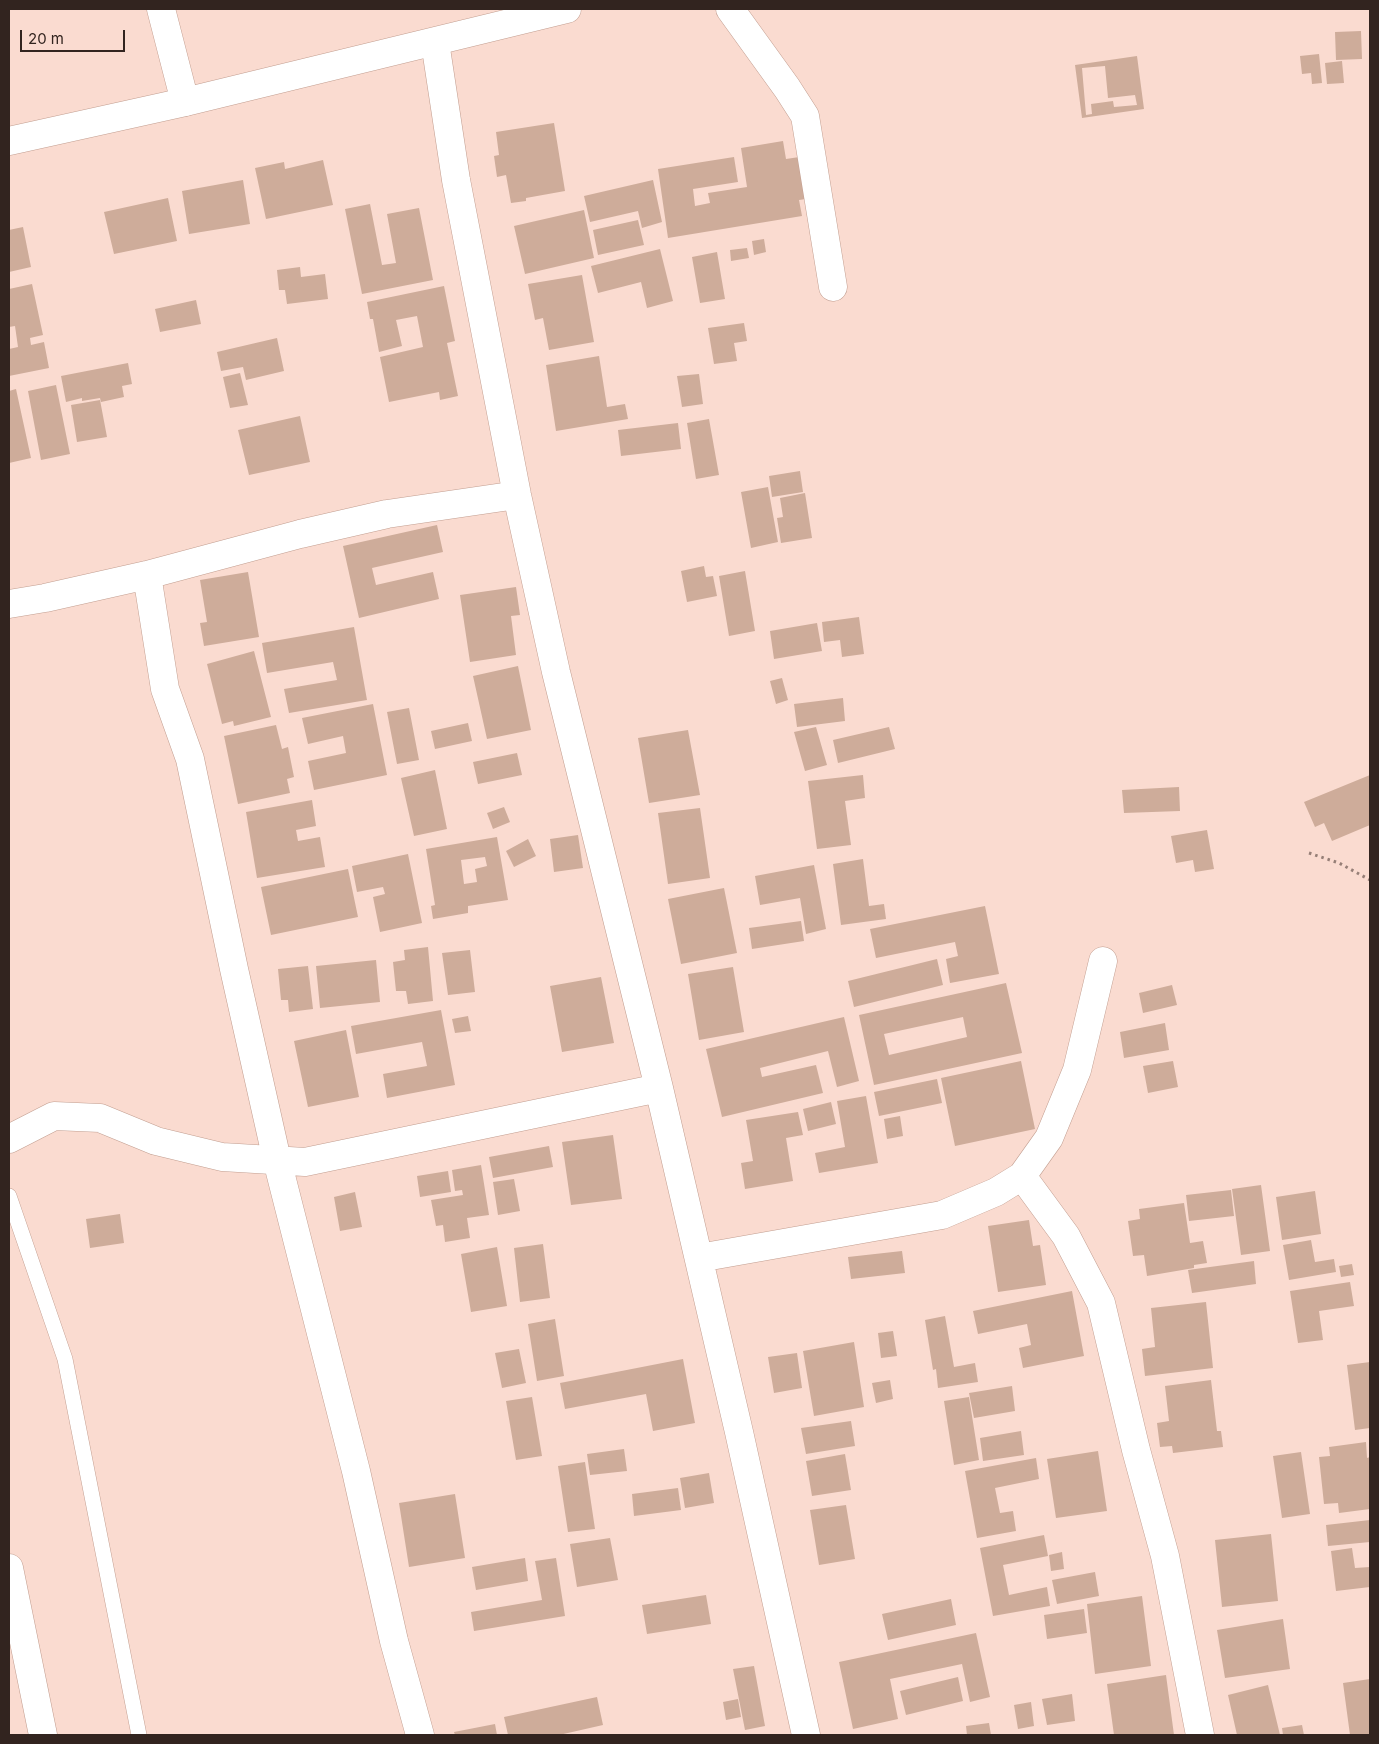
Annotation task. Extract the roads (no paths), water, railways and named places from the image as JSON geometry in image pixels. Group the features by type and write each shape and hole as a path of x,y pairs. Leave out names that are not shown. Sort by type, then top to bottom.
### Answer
{"street":[{"path":"161,9 185,102"},
{"path":"9,140 185,102 567,9"},
{"path":"730,9 805,116 833,287"},
{"path":"435,42 456,180 517,495 556,672 699,1258 806,1735"},
{"path":"9,604 45,598 147,575 300,534 387,514 517,495"},
{"path":"147,575 165,689 190,759 234,969 277,1160 356,1471 394,1642 420,1735"},
{"path":"699,1258 942,1215 996,1192 1022,1176 1049,1138 1077,1070 1103,961"},
{"path":"9,1139 54,1116 100,1118 156,1141 222,1157 305,1162 659,1088"},
{"path":"1022,1176 1066,1236 1101,1303 1136,1450 1165,1556 1200,1735"},
{"path":"9,1568 43,1735"}],"lane":[{"path":"9,1196 65,1359 139,1735"}]}
